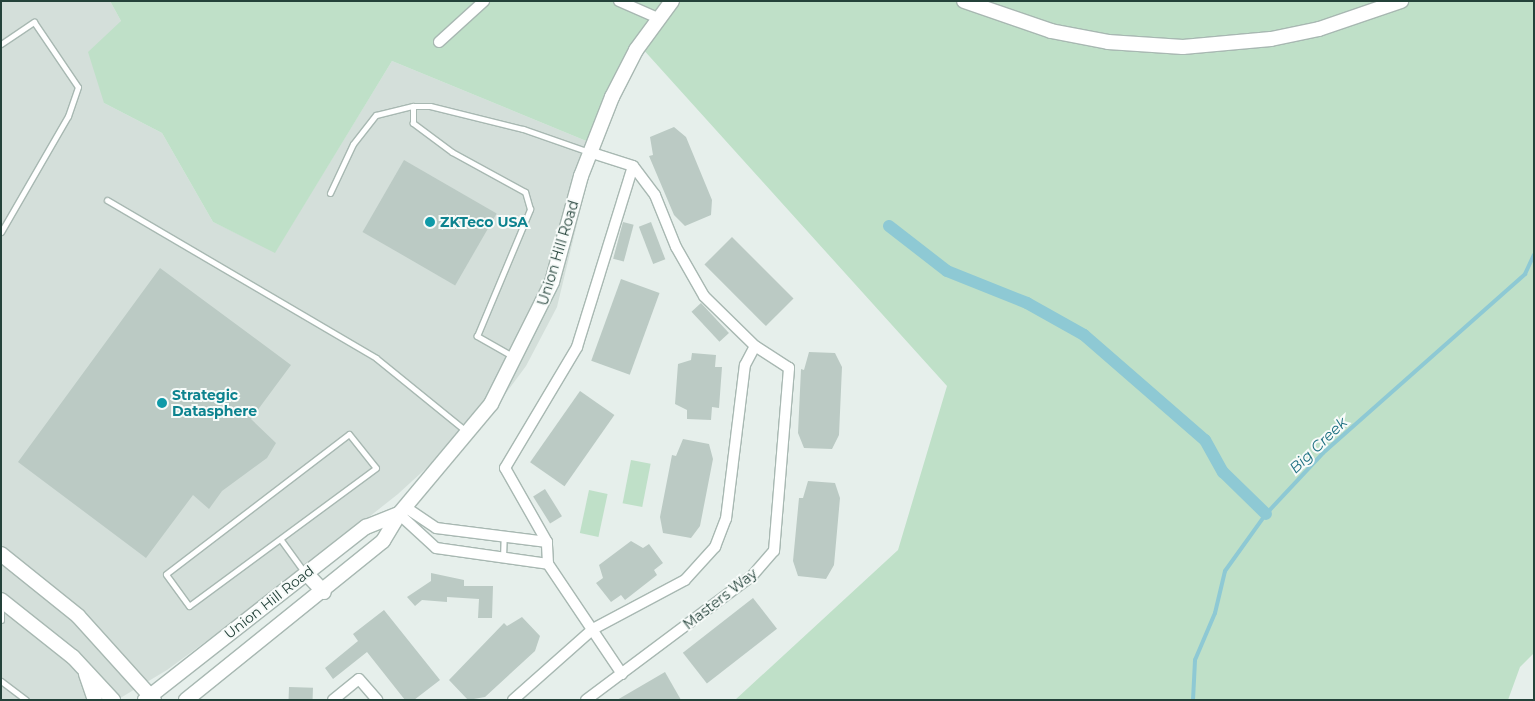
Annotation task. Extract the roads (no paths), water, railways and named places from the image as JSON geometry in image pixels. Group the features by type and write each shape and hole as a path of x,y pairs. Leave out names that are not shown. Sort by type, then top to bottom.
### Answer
{"street":[{"path":"439,42 484,1"},
{"path":"619,1 658,18"},
{"name":"Union Hill Road","path":"186,700 324,592 383,541 402,511 469,434 517,358 552,282 589,152 623,75 658,18 672,1"},
{"path":"964,1 1050,31 1116,43 1183,47 1271,39 1319,29 1401,1"},
{"path":"586,700 622,674 548,564 547,542 505,468 577,347 633,166 589,152"},
{"name":"Masters Way","path":"622,674 752,576 774,550 789,368 755,346 704,296 676,247 655,195 633,166"},
{"path":"513,700 593,630 685,580 715,547 726,519 744,365 755,346"},
{"path":"402,511 436,528 504,534 531,543 547,542"},
{"path":"402,511 436,548 548,564"},
{"name":"Union Hill Road","path":"150,698 306,573 366,528 402,511"},
{"path":"436,528 436,548"},
{"path":"1,554 78,616 150,698"},
{"path":"306,573 324,592"},
{"path":"1,600 86,670 113,700"},
{"path":"86,670 95,700"},
{"path":"333,700 360,679 377,700"}],"lane":[{"path":"1,44 34,22 78,87 68,116 1,232"},
{"path":"413,106 413,123 452,152 525,192 530,209 476,336 517,358"},
{"path":"330,193 353,144 376,115 413,106 430,106 523,129 589,152"},
{"path":"106,200 376,358 469,434"},
{"path":"349,434 376,468 281,540 189,606 166,574 349,434"},
{"path":"503,558 504,534"},
{"path":"281,540 306,573"},
{"path":"1,611 1,620"},
{"path":"1,681 26,700"}],"waterway":[{"path":"889,226 947,271 1027,303 1084,335 1205,440 1223,472 1266,514"},
{"name":"Big Creek","path":"1193,700 1195,660 1215,613 1225,571 1266,514 1323,453 1525,274 1534,255"}],"place":[{"name":"ZKTeco USA","path":"430,222"},
{"name":"Strategic Datasphere","path":"162,403"}]}
